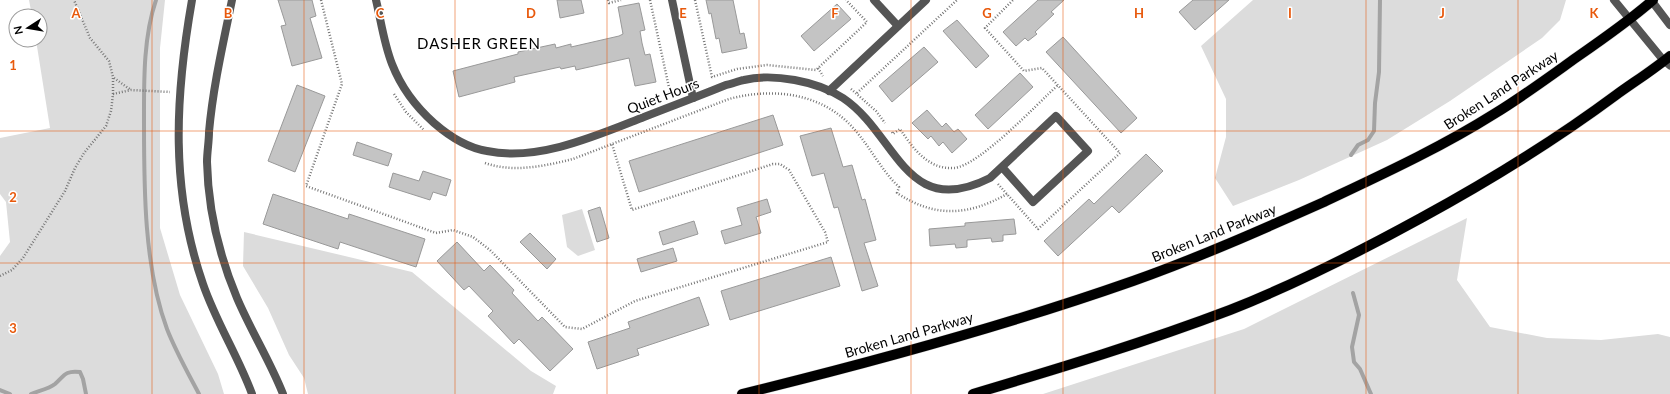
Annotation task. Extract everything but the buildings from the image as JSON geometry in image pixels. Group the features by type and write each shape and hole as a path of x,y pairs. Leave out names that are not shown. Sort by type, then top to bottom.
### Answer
{"main road":[{"name":"Broken Land Parkway","path":"742,394 865,362 1053,308 1135,280 1274,225 1436,147 1494,114 1630,19 1652,0"},
{"path":"973,394 1076,363 1180,328 1232,309 1286,286 1371,245 1457,199 1521,161 1668,61"}],"street":[{"path":"192,0 183,47 178,122 178,163 187,226 203,284 252,394"},
{"path":"232,0 212,106 207,161 209,191 215,226 228,272 238,298 271,365 283,394"},
{"name":"Quiet Hours","path":"376,0 392,64 410,97 423,113 440,128 475,148 504,154 552,148 587,139 744,80 761,78 795,80 829,91 843,98 855,109 907,171 920,181 935,188 950,190 963,189 990,178 1056,116 1088,151 1033,202 1002,167"},
{"path":"672,0 693,98"},
{"path":"874,0 898,26"},
{"path":"829,91 926,0"},
{"path":"1614,0 1668,61"},
{"path":"1652,0 1670,25"}],"path":[{"path":"0,276 12,270 23,258 65,191 75,168 84,153 106,126 111,111 113,77 109,61 90,38 74,0"},
{"path":"321,0 342,84 306,186 436,233 453,230 473,237 490,250 564,327 582,329 635,301 828,242 825,232 789,170 780,164 773,164 632,210 612,144"},
{"path":"608,0 609,3 621,0"},
{"path":"650,0 670,92"},
{"path":"695,0 712,77 737,69 767,65 816,70 867,22 846,0"},
{"path":"857,93 957,0"},
{"path":"818,68 823,77 850,88 857,93 876,111 893,134 900,129 914,150 920,156 939,166 953,169 965,165 984,154 1058,85"},
{"path":"113,77 131,90"},
{"path":"113,94 131,90 158,91"},
{"path":"391,90 406,112 427,133"},
{"path":"483,162 506,167 539,167 573,159 744,95 775,92 790,94 820,104 844,120 854,130 890,178 900,187 896,193 919,205 933,210 961,211 991,203 1007,194"}],"shaded area":[{"path":"29,0 165,0 160,48 160,228 180,295 218,374 224,394 0,394 0,256 10,242 6,202 0,194 0,138 50,128 37,48 48,48 48,8 30,8"},
{"path":"1253,0 1566,0 1560,20 1542,38 1450,101 1387,140 1299,180 1233,206 1215,178 1226,137 1226,99 1201,46"},
{"path":"582,209 595,250 578,256 567,247 562,215"},
{"path":"1467,218 1457,280 1490,327 1547,338 1601,340 1658,334 1670,337 1670,394 1043,394 1244,329"},
{"path":"244,232 412,272 531,371 556,386 553,394 308,394 304,378 289,355 268,308 243,266"}],"waterway":[{"path":"156,0 146,45 144,77 144,174 147,227 159,305 167,329 178,354 199,394"},
{"path":"1351,155 1358,145 1368,140 1374,131 1375,103 1379,72 1380,0"},
{"path":"1353,293 1359,315 1352,347 1354,362 1360,369 1371,394"},
{"path":"31,394 50,387 65,374 71,372 80,372 86,394"},
{"path":"0,390 10,394"}],"district":[{"name":"DASHER GREEN","path":"479,44"}]}
